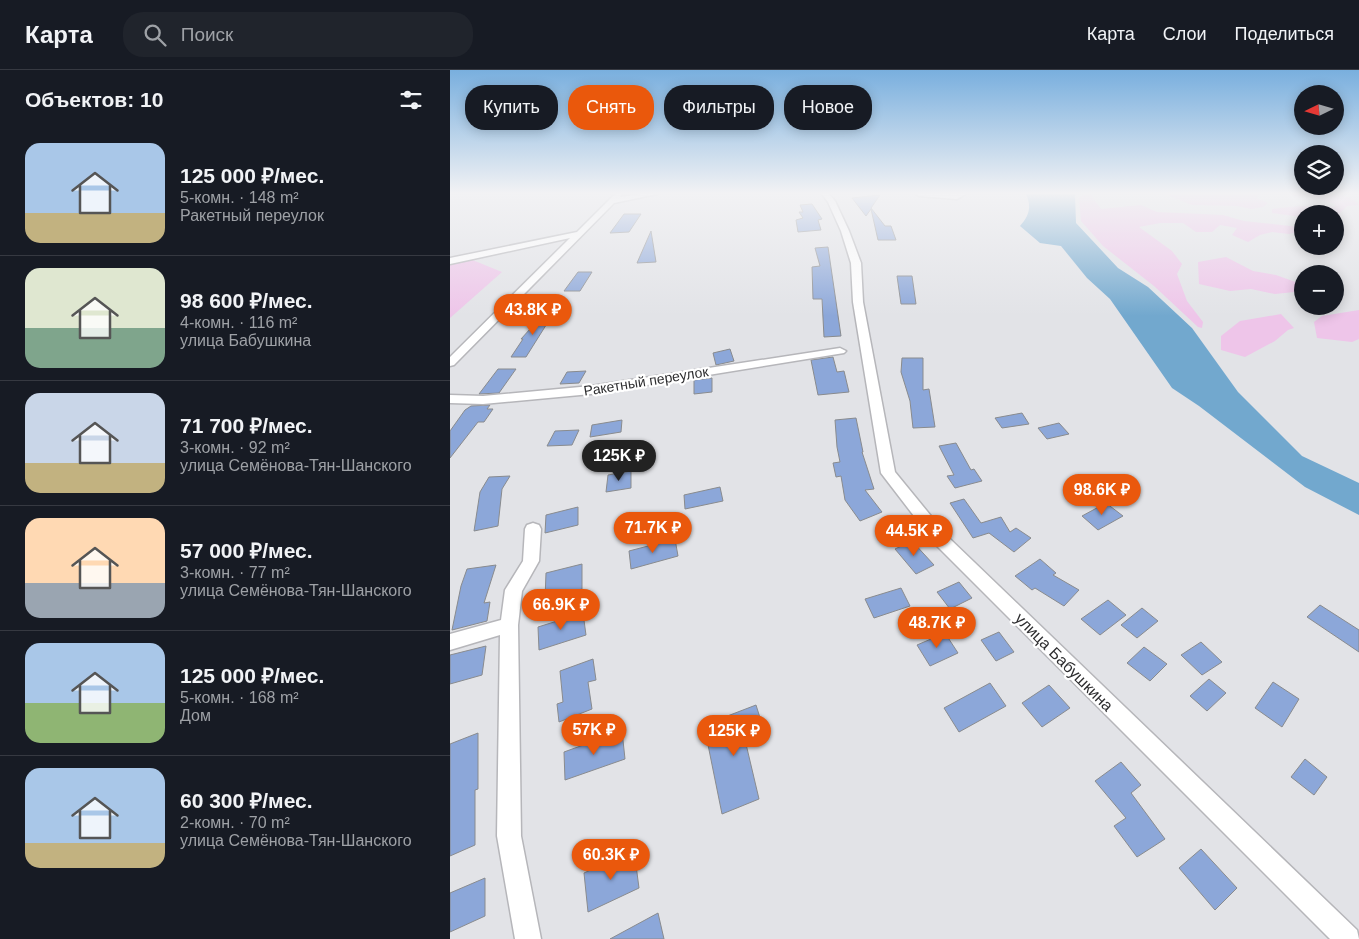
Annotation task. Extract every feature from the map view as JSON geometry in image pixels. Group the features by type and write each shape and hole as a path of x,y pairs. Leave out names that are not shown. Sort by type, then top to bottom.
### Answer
{"street":[{"path":"450,261 575,235"},
{"path":"450,363 577,235"},
{"name":"улица Бабушкина","path":"846,235 856,263 861,320 888,473 943,542 1348,939"},
{"name":"Ракетный переулок","path":"450,399 484,400 591,390 840,351"},
{"path":"528,939 509,836 509,625 514,590 531,561 533,529"},
{"path":"450,642 509,625"}],"shaded area":[{"path":"1093,235 1149,235 1172,251 1182,264 1177,274 1187,301 1203,322 1202,328 1198,327 1154,286 1103,246"},
{"path":"1232,235 1262,235 1248,242"},
{"path":"1226,257 1253,271 1276,275 1294,281 1294,292 1275,294 1251,289 1230,291 1199,284 1198,262"},
{"path":"470,259 502,272 450,318 450,264"},
{"path":"1359,310 1359,339 1352,342 1317,338 1314,322 1322,316 1344,315 1344,312"},
{"path":"1281,314 1294,328 1288,330 1275,341 1245,357 1221,350 1221,336 1240,321"}],"water":[{"path":"1030,235 1087,235 1118,268 1148,287 1192,328 1238,392 1302,456 1359,483 1359,515 1305,487 1199,406 1172,388 1110,299 1087,278 1061,246 1040,243"}],"building":[{"path":"649,235 652,235 656,262 637,263"},
{"path":"877,235 894,235 896,240 878,240"},
{"path":"828,247 841,336 824,337 822,299 813,299 812,267 820,266 815,248"},
{"path":"578,272 592,272 580,291 564,291"},
{"path":"897,276 912,276 916,304 901,304"},
{"path":"549,308 553,314 526,357 511,357 523,339 521,339"},
{"path":"730,349 734,361 716,365 713,353"},
{"path":"833,357 837,372 844,371 849,392 818,395 811,360"},
{"path":"902,358 923,358 923,390 929,389 935,427 913,428 910,401 901,372"},
{"path":"498,369 516,369 499,393 479,394"},
{"path":"586,371 579,383 560,384 567,372"},
{"path":"712,378 712,392 694,394 694,380"},
{"path":"490,405 487,409 493,409 484,422 478,422 450,458 450,431 465,410 471,406"},
{"path":"1022,413 1029,424 1002,428 995,418"},
{"path":"856,418 862,452 874,489 865,490 882,512 860,521 845,500 841,476 836,477 833,463 840,462 835,420"},
{"path":"622,420 621,432 590,437 592,425"},
{"path":"1059,423 1069,434 1047,439 1038,428"},
{"path":"579,430 572,445 547,446 555,431"},
{"path":"956,443 971,470 974,469 982,481 955,488 947,476 954,475 939,446"},
{"path":"631,471 631,488 606,492 608,475"},
{"path":"510,476 502,489 498,526 474,531 480,492 489,477"},
{"path":"720,487 723,501 685,509 684,495"},
{"path":"964,499 981,523 1001,517 1010,532 1016,528 1031,538 1014,552 989,533 973,538 950,503"},
{"path":"1106,503 1123,516 1098,530 1082,516"},
{"path":"578,507 578,525 545,533 546,515"},
{"path":"675,539 678,556 631,569 629,551"},
{"path":"912,541 934,565 916,574 895,549"},
{"path":"1040,559 1056,573 1053,575 1079,590 1064,606 1035,588 1032,590 1015,576"},
{"path":"582,564 582,589 545,599 546,573"},
{"path":"496,565 484,603 490,602 487,621 452,630 461,586 467,569"},
{"path":"959,582 972,598 950,609 937,592"},
{"path":"901,588 910,606 874,618 865,599"},
{"path":"1108,600 1126,615 1100,635 1081,619"},
{"path":"1320,605 1359,630 1359,652 1307,617"},
{"path":"1142,608 1158,621 1137,638 1121,625"},
{"path":"583,613 586,635 539,650 538,627"},
{"path":"999,632 1014,652 996,661 981,640"},
{"path":"945,633 958,653 930,666 917,645"},
{"path":"1201,642 1222,662 1202,675 1181,655"},
{"path":"486,646 482,675 450,684 450,655"},
{"path":"1144,647 1167,664 1150,681 1127,663"},
{"path":"593,659 596,680 588,682 592,709 559,722 557,704 563,702 560,671"},
{"path":"1209,679 1226,693 1207,711 1190,696"},
{"path":"1273,682 1299,699 1282,727 1255,708"},
{"path":"990,683 1006,706 959,732 944,708"},
{"path":"1049,685 1070,708 1042,727 1022,703"},
{"path":"756,705 766,737 746,744 759,799 722,814 704,725"},
{"path":"622,731 625,759 565,780 564,752"},
{"path":"478,733 475,845 450,856 450,744"},
{"path":"1305,759 1327,777 1314,795 1291,777"},
{"path":"1121,762 1141,785 1131,793 1165,839 1137,857 1114,826 1126,818 1095,781"},
{"path":"1201,849 1237,888 1215,910 1179,868"},
{"path":"634,850 639,888 588,912 584,873"},
{"path":"485,878 485,916 450,932 450,893"},
{"path":"658,913 664,939 610,939"}]}
